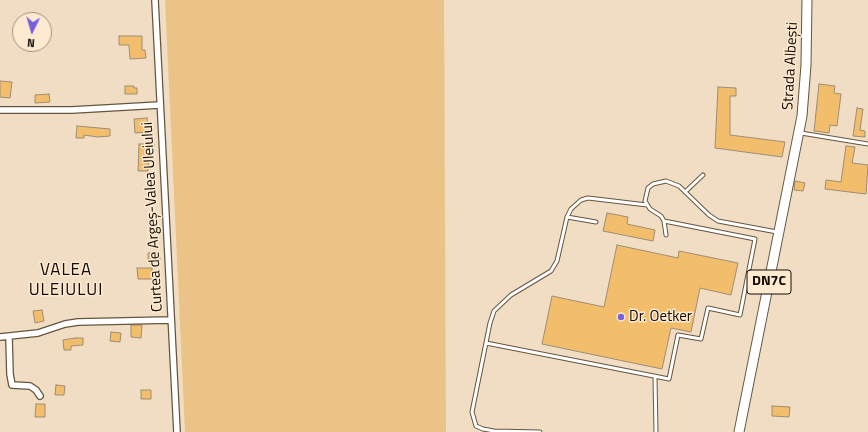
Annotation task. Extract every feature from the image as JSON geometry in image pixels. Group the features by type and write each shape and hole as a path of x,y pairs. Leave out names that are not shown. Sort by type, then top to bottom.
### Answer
{"main road":[{"name":"Strada Albești","path":"800,132 806,83 807,0"},
{"name":"DN7C","path":"739,432 800,132"}],"street":[{"name":"Curtea de Argeș-Valea Uleiului","path":"155,0 170,320 177,432"},
{"path":"0,110 72,110 160,105"},
{"path":"0,337 38,333 65,324 78,322 170,320"},
{"path":"9,337 10,374 12,385 30,386 36,390 40,396"}],"lane":[{"path":"800,132 868,144"},
{"path":"685,192 703,175"},
{"path":"647,206 646,194 653,184 666,181 675,183 709,215 718,221 779,232"},
{"path":"540,432 494,432 476,426 472,412 490,323 494,311 502,302 551,271 557,261 567,217 571,209 581,200 588,198 647,206 661,216 664,221 666,235"},
{"path":"567,217 596,222"},
{"path":"486,343 669,379 678,335 701,339 708,308 740,315 755,240 664,221"},
{"path":"655,377 656,432"}],"shaded area":[{"path":"165,0 444,0 446,432 185,432"}],"building":[{"path":"119,36 142,36 142,50 145,50 146,58 130,59 129,45 119,45"},
{"path":"0,81 12,82 10,98 0,97"},
{"path":"819,84 835,86 834,93 841,94 837,126 830,125 829,133 814,131"},
{"path":"125,86 134,86 134,88 137,88 137,94 125,94"},
{"path":"718,87 736,88 736,96 730,96 730,135 785,142 782,157 715,148"},
{"path":"49,94 50,102 35,103 35,95"},
{"path":"857,108 863,109 860,130 865,131 865,137 853,136"},
{"path":"147,118 149,132 135,133 134,119"},
{"path":"77,126 110,129 110,136 98,137 84,135 84,138 76,138"},
{"path":"139,144 154,144 153,157 149,157 148,171 138,171"},
{"path":"846,146 855,147 852,163 868,165 866,194 825,189 826,180 841,182"},
{"path":"795,181 805,183 803,191 794,190"},
{"path":"607,213 628,217 627,224 655,230 653,241 603,231"},
{"name":"Dr. Oetker","path":"617,245 678,258 679,251 738,263 731,295 700,288 691,332 671,328 662,369 542,344 552,296 604,307"},
{"path":"159,252 160,260 148,261 148,253"},
{"path":"137,268 152,268 152,279 138,279"},
{"path":"42,310 44,321 35,323 33,311"},
{"path":"131,325 142,325 141,338 131,337"},
{"path":"111,332 121,333 120,342 110,341"},
{"path":"83,338 83,345 71,346 71,350 64,350 63,340"},
{"path":"56,385 65,386 64,395 55,395"},
{"path":"141,390 151,390 151,399 141,399"},
{"path":"36,404 45,404 45,417 35,417"},
{"path":"772,406 790,407 789,417 772,416"}],"place":[{"name":"Dr. Oetker","path":"621,317"}],"district":[{"name":"VALEA ULEIULUI","path":"66,281"}]}
